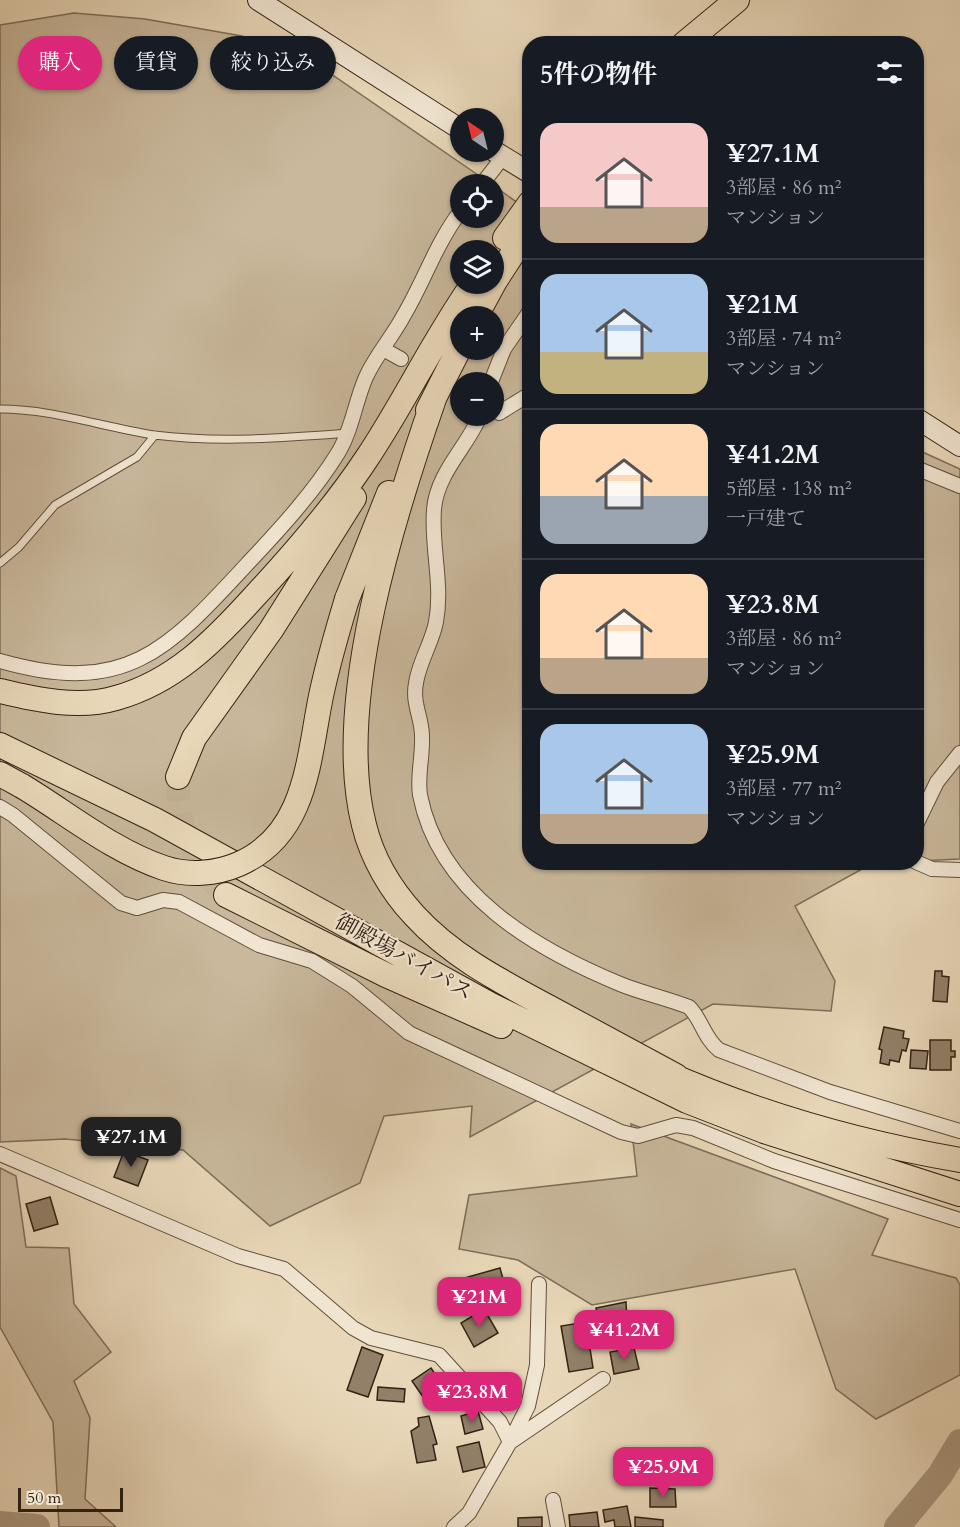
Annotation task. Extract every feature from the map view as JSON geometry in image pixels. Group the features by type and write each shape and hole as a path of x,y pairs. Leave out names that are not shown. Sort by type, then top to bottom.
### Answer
{"highway":[{"path":"673,36 715,0"},
{"path":"694,36 737,0"},
{"path":"504,243 522,220"},
{"path":"481,306 522,224"},
{"path":"0,691 29,698 71,703 114,699 147,688 177,670 211,642 291,557 335,502 372,451 468,294"},
{"path":"178,777 194,738 271,630 340,523 468,294"},
{"path":"0,774 132,854 166,869 187,873 212,873 250,859 283,831 297,809 305,785 331,653 347,599 384,505 453,360"},
{"path":"435,396 398,506 378,585 363,668 358,709 356,766 364,826 372,848 393,889 415,917 472,963 690,1093"},
{"name":"御殿場バイパス","path":"0,728 162,808 483,986 590,1039 690,1093"},
{"name":"御殿場バイパス","path":"0,745 155,820 491,1005 690,1093 814,1138"},
{"path":"226,895 375,970 482,1018 690,1093"},
{"path":"814,1138 960,1160"},
{"path":"814,1138 960,1194"}],"main road":[{"path":"258,0 450,123"},
{"path":"504,158 522,168"},
{"path":"924,423 960,446"}],"street":[{"path":"0,661 53,674 75,675 125,666 149,655 190,624 257,554 337,454 348,433 358,395 405,314 450,225"},
{"path":"495,372 504,349 522,323"},
{"path":"383,349 401,359"},
{"path":"504,410 522,399"},
{"path":"474,426 438,491 434,509 438,607 428,650 416,680 414,697 422,732 420,793 427,820 456,873 492,912 553,953 622,985 689,1007 697,1014 712,1044 719,1050 860,1102 960,1131"},
{"path":"924,471 960,486"},
{"path":"924,809 937,782 960,753"},
{"path":"0,807 121,903 137,908 163,900 179,902 259,945 312,961 352,986 409,1033 621,1132 638,1136 676,1125 693,1128 774,1161 960,1220"},
{"path":"924,866 932,869 960,870"},
{"path":"0,1154 238,1256 284,1269 354,1328 371,1338 440,1355 500,1422 510,1442"},
{"path":"454,1527 469,1513 528,1406 537,1365 539,1284"},
{"path":"510,1442 603,1379"},
{"path":"553,1500 558,1527"}],"lane":[{"path":"0,409 21,409 73,417 154,435 244,438 348,433"},
{"path":"0,563 19,547 55,505 137,458 154,435"}],"shaded area":[{"path":"74,13 145,19 242,36 210,36 210,90 336,90 336,77 450,156 450,162 459,162 476,174 450,174 450,228 504,228 504,193 522,206 522,870 860,870 795,906 835,981 831,1011 713,1004 470,1137 472,1106 384,1116 360,1183 270,1226 183,1150 65,1139 0,1142 0,25"},
{"path":"924,453 960,469 960,859 924,861"},
{"path":"631,1124 888,1219 872,1255 956,1278 960,1285 960,1375 876,1419 836,1389 795,1269 592,1305 518,1260 459,1249 469,1195 637,1176"},
{"path":"0,1168 16,1176 26,1247 69,1248 74,1304 111,1352 74,1381 90,1418 85,1499 116,1527 59,1527 53,1422 0,1327"}],"building":[{"path":"935,971 942,971 942,976 949,977 947,1002 933,1001"},
{"path":"884,1027 904,1031 903,1038 909,1039 906,1051 902,1050 899,1062 890,1060 889,1065 880,1063 882,1050 879,1049"},
{"path":"930,1040 951,1040 951,1051 955,1051 955,1057 951,1057 951,1070 930,1070"},
{"path":"911,1050 928,1051 926,1069 910,1068"},
{"path":"124,1151 148,1160 138,1186 114,1177"},
{"path":"50,1197 58,1224 34,1231 26,1204"},
{"path":"500,1268 505,1286 466,1297 461,1279"},
{"path":"626,1302 627,1320 600,1326 596,1308"},
{"path":"484,1309 498,1333 474,1347 461,1323"},
{"path":"586,1322 593,1368 569,1372 561,1326"},
{"path":"362,1347 383,1355 368,1397 347,1390"},
{"path":"634,1348 639,1369 614,1374 610,1352"},
{"path":"431,1368 442,1385 423,1397 412,1381"},
{"path":"378,1387 405,1389 404,1402 377,1400"},
{"path":"478,1411 483,1429 465,1434 461,1416"},
{"path":"429,1416 437,1444 433,1445 436,1460 417,1463 411,1431 419,1426 418,1418"},
{"path":"479,1442 485,1467 463,1472 457,1447"},
{"path":"650,1488 675,1489 676,1507 650,1507"},
{"path":"627,1506 631,1527 615,1527 614,1520 605,1522 603,1510"},
{"path":"597,1512 599,1527 570,1527 569,1515"},
{"path":"542,1517 542,1527 518,1527 518,1518"},
{"path":"635,1517 663,1520 663,1527 635,1527"}],"waterway":[{"path":"897,1527 940,1475 960,1442"},
{"path":"0,1524 37,1527"}],"tunnel":[{"path":"401,359 450,385"},
{"path":"178,777 180,811 188,842 203,870 226,895"}]}
